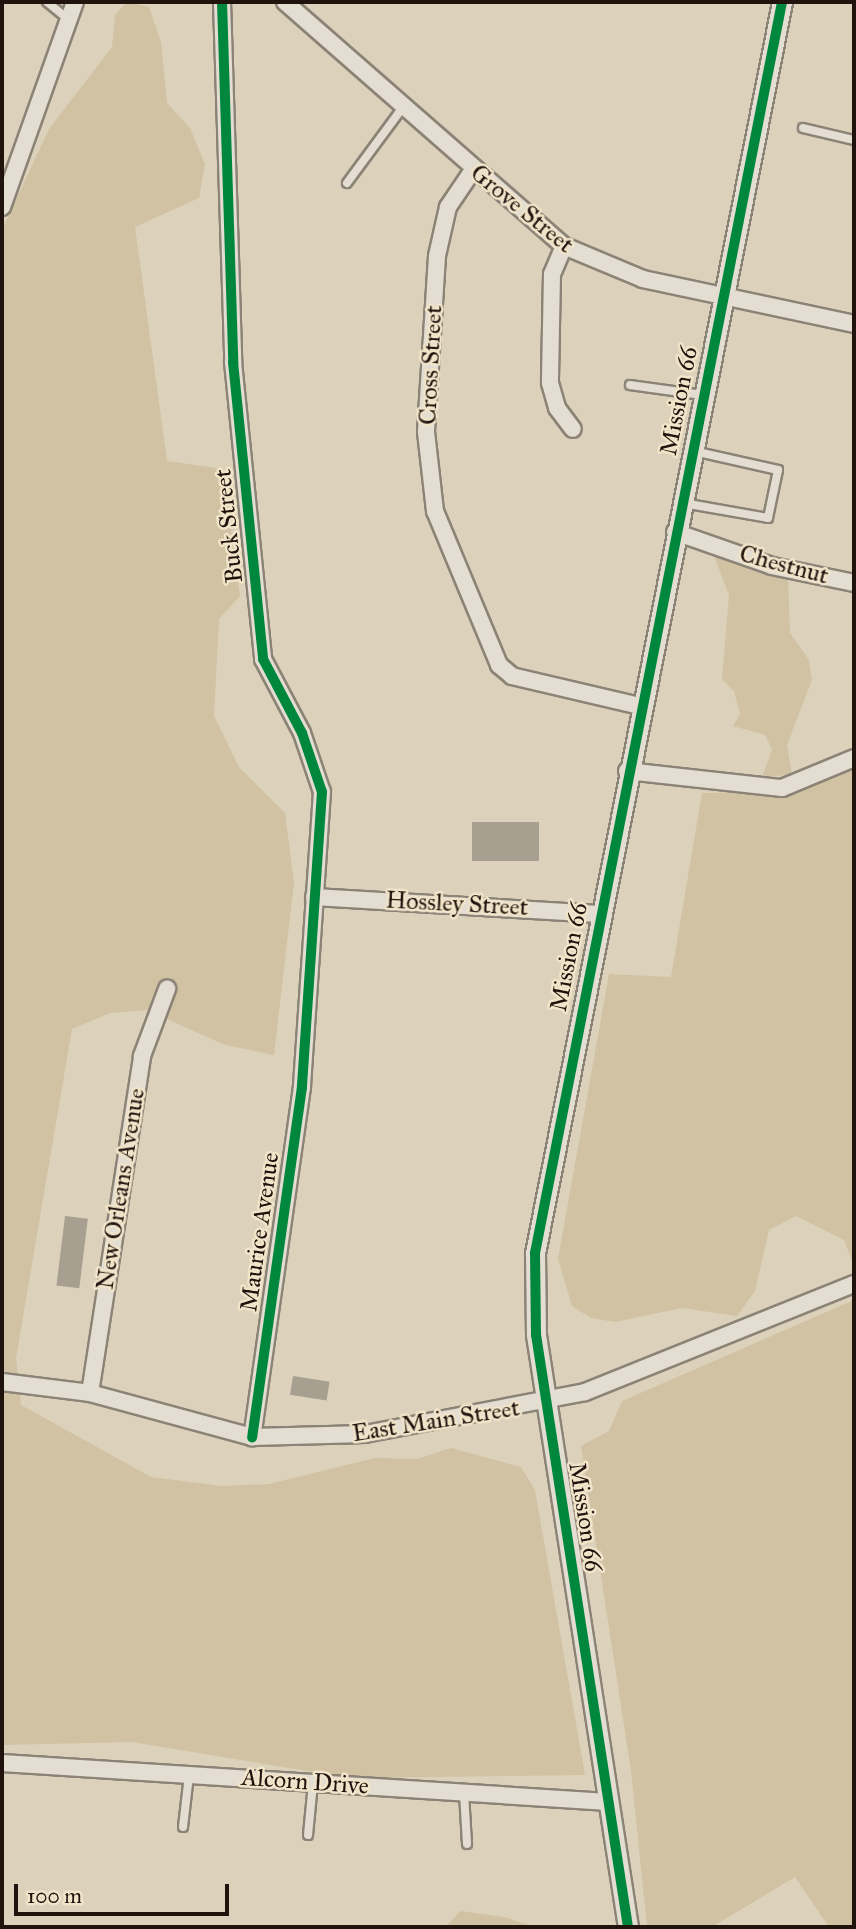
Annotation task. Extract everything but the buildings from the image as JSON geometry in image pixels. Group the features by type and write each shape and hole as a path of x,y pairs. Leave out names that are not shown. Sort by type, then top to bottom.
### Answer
{"street":[{"path":"2,207 75,2"},
{"name":"Buck Street","path":"222,2 233,362 263,659 302,733 321,792 306,1032"},
{"name":"Grove Street","path":"285,2 473,170 564,246 643,279 854,324"},
{"name":"Mission 66","path":"628,1927 546,1403 534,1304 537,1232 691,451 705,424 702,395 719,349 722,296 782,2"},
{"name":"Cross Street","path":"473,170 448,207 438,256 426,432 435,512 452,565 499,664 512,676 640,706"},
{"path":"564,246 552,274 550,383 557,408 573,429"},
{"name":"Chestnut","path":"675,532 772,566 854,583"},
{"path":"627,771 782,788 854,758"},
{"name":"Hossley Street","path":"314,897 599,914"},
{"name":"New Orleans Avenue","path":"90,1393 142,1056 167,989"},
{"name":"Maurice Avenue","path":"252,1437 306,1032"},
{"name":"East Main Street","path":"2,1382 90,1393 252,1437 365,1434 546,1403 643,1373 854,1284"},
{"name":"Alcorn Drive","path":"2,1763 608,1802"}],"lane":[{"path":"47,2 69,20"},
{"path":"347,183 403,107"},
{"path":"803,128 854,140"},
{"path":"630,385 702,395"},
{"path":"681,503 768,518 778,470 691,451"},
{"path":"183,1827 189,1775"},
{"path":"308,1835 313,1783"},
{"path":"464,1793 467,1844"}],"shaded area":[{"path":"127,2 149,7 161,42 167,103 190,128 205,164 199,198 135,227 167,461 223,469 240,596 219,619 214,716 239,767 285,813 294,883 274,1055 225,1045 147,1010 110,1013 72,1029 16,1358 21,1405 151,1477 222,1486 269,1484 375,1458 417,1459 451,1448 521,1467 535,1490 585,1775 349,1778 132,1742 2,1745 2,230 49,129 112,47 115,15"},
{"path":"727,555 788,578 790,633 809,660 812,680 787,745 792,774 762,778 772,749 765,735 733,726 740,714 734,691 722,679 729,595 714,556"},
{"path":"854,769 854,1266 844,1240 796,1216 769,1230 755,1291 737,1316 682,1308 615,1322 591,1318 572,1306 558,1259 609,974 671,977 702,793 790,792"},
{"path":"854,1300 854,1927 829,1927 795,1877 712,1927 647,1927 631,1771 581,1446 609,1431 622,1401"},
{"path":"460,1911 504,1917 534,1927 446,1927"}],"cycle path":[{"path":"222,2 233,362 263,659 302,733 322,792 302,1087 252,1437"},
{"path":"628,1927 536,1335 535,1253 782,2"}]}
